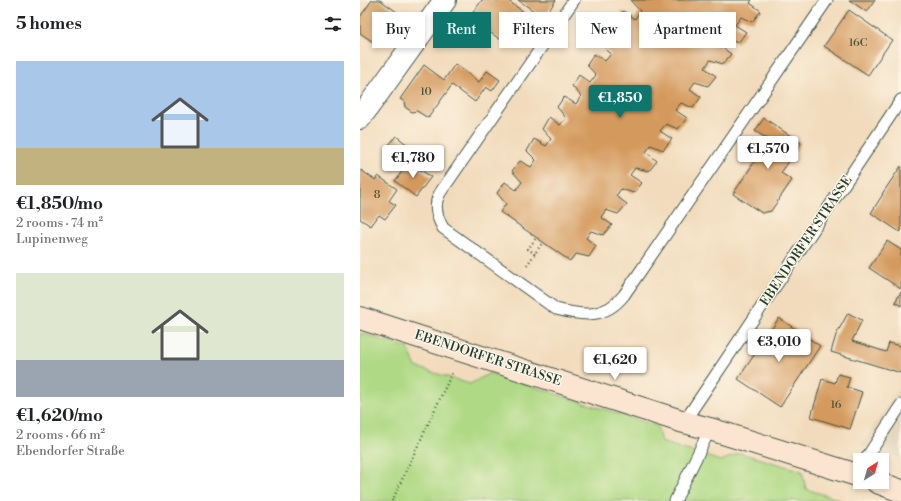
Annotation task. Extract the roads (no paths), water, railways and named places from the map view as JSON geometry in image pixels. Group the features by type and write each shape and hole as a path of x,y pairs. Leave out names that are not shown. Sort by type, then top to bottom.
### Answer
{"street":[{"path":"360,118 445,0"},
{"name":"EBENDORFER STRASSE","path":"360,318 684,422 853,467"},
{"path":"889,486 901,491"}],"lane":[{"path":"574,0 447,183 438,197 437,208 439,220 443,228 556,309 584,314 598,313 613,307 624,295 827,0"},
{"name":"EBENDORFER STRASSE","path":"684,422 901,100"},
{"path":"870,453 901,405"},
{"path":"675,501 710,429"}]}
